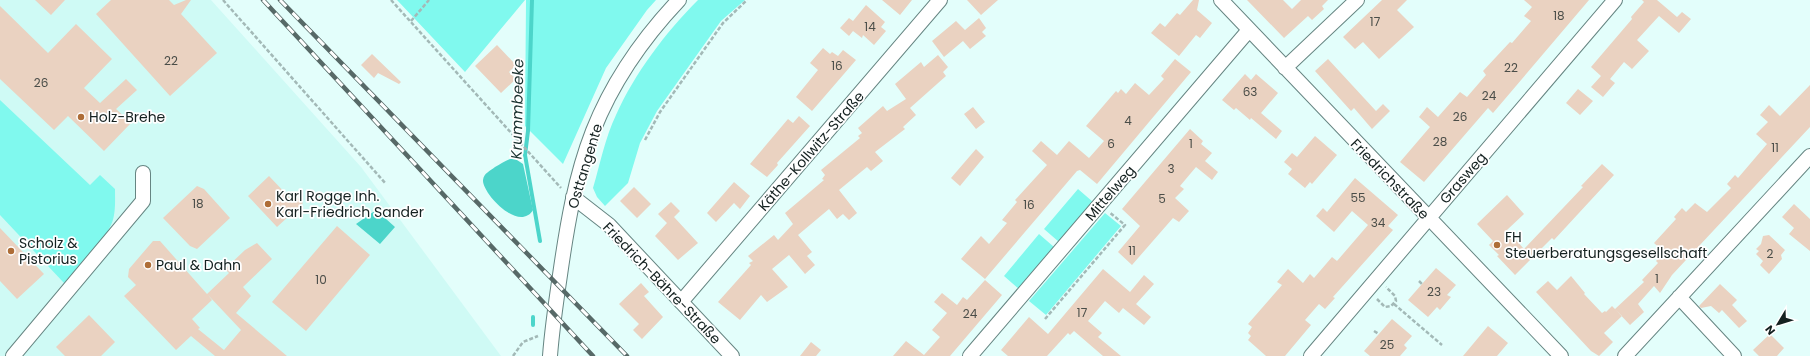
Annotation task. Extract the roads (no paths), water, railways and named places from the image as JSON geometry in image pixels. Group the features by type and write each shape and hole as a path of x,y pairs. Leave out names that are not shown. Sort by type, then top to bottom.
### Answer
{"street":[{"name":"Osttangente","path":"550,356 560,276 567,193 593,131 618,80 659,21 679,0"},
{"name":"Käthe-Kollwitz-Straße","path":"681,302 940,0"},
{"name":"Friedrichstraße","path":"1221,0 1561,356"},
{"path":"1285,68 1356,0"},
{"name":"Grasweg","path":"1311,356 1615,0"},
{"name":"Mittelweg","path":"970,356 1249,30"},
{"path":"1625,356 1810,156"},
{"path":"13,356 143,201 143,173"},
{"name":"Friedrich-Bähre-Straße","path":"567,193 609,225 732,356"},
{"path":"1679,297 1734,356"}],"waterway":[{"name":"Krummbeeke","path":"532,0 528,131 525,155 540,241"},
{"name":"Krummbeeke","path":"533,317 533,325"}],"railway":[{"path":"263,0 593,356"},
{"path":"280,0 627,356"}],"place":[{"name":"Holz-Brehe","path":"81,117"},
{"name":"Karl Rogge Inh. Karl-Friedrich Sander","path":"268,204"},
{"name":"FH Steuerberatungsgesellschaft","path":"1497,245"},
{"name":"Scholz & Pistorius","path":"11,251"},
{"name":"Paul & Dahn","path":"148,265"}]}
